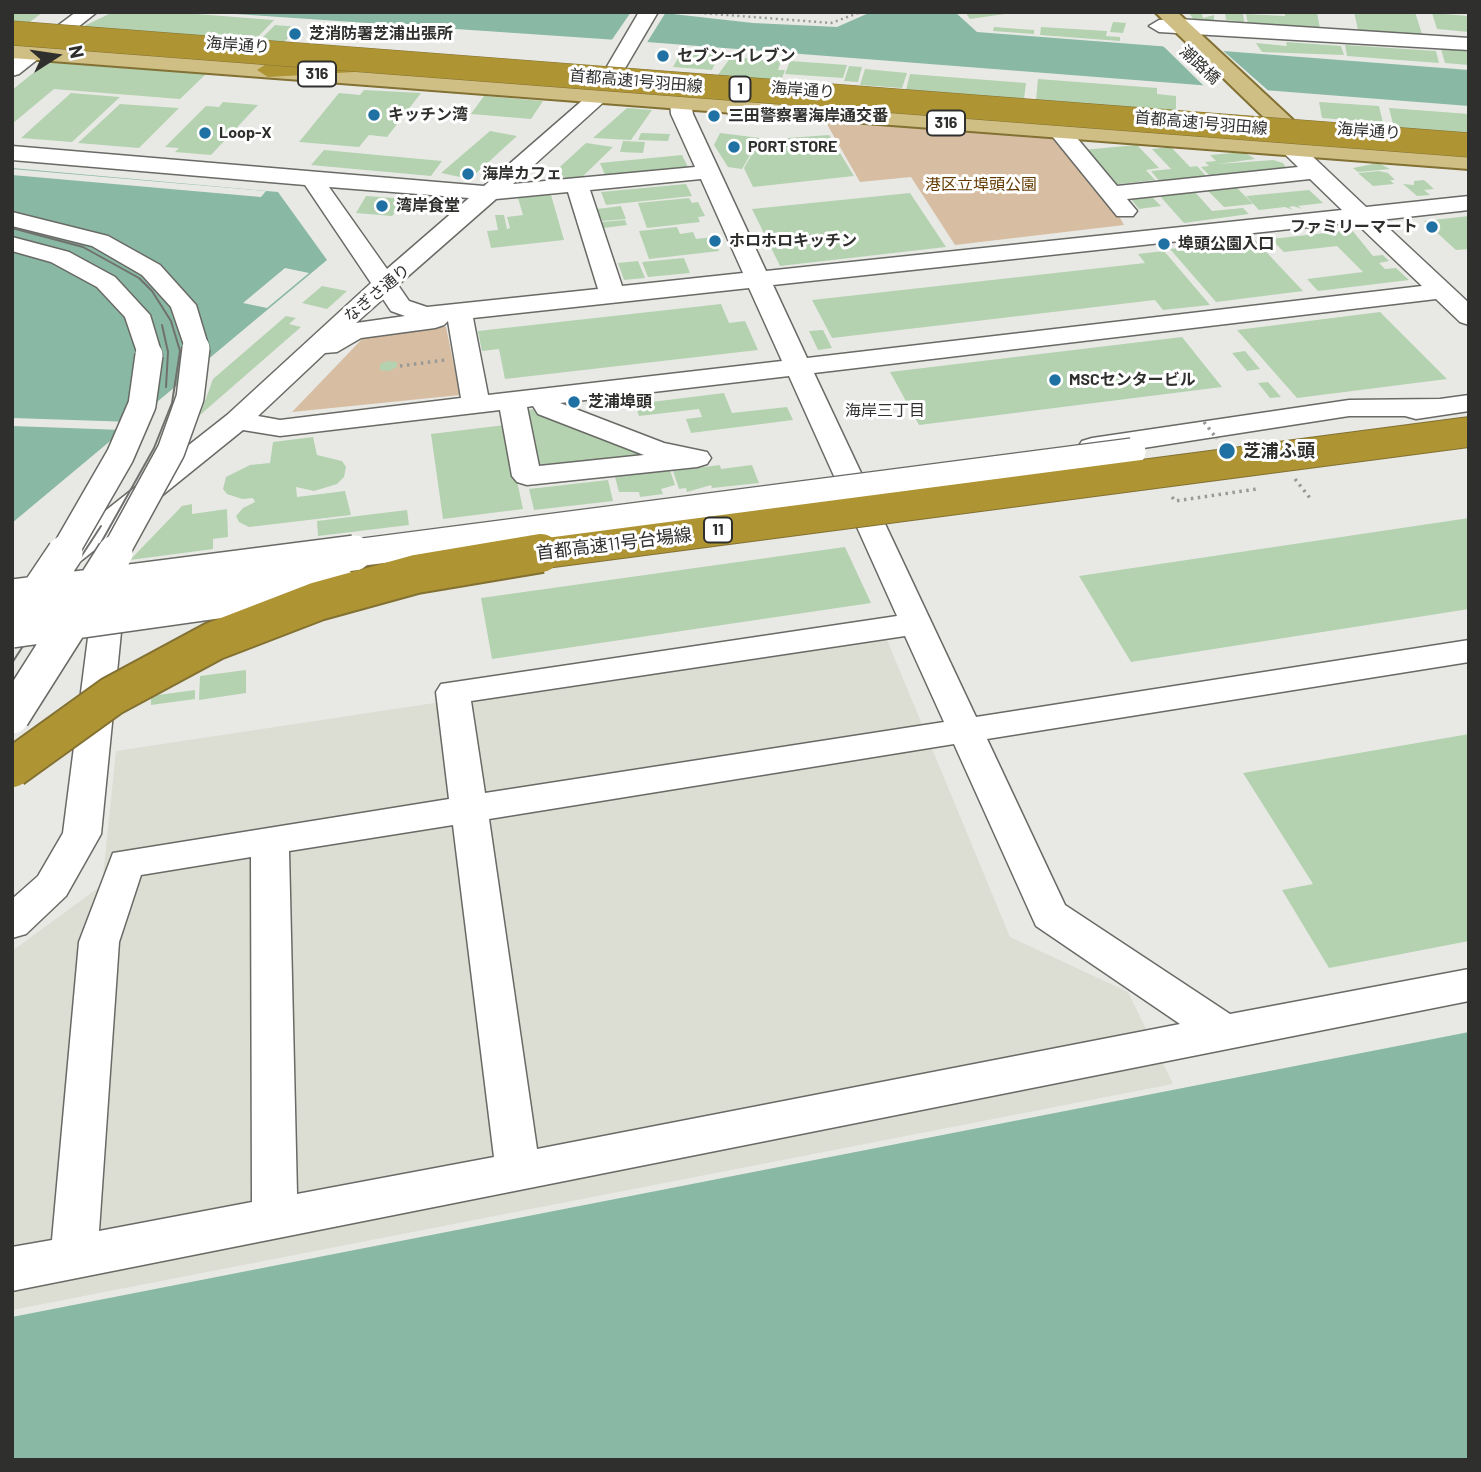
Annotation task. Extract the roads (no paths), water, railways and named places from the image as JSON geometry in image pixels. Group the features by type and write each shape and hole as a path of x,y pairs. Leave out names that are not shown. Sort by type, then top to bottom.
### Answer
{"highway":[{"name":"首都高速1号羽田線","path":"12,33 1368,146 1469,145"},
{"path":"12,39 273,64 395,62 903,113"},
{"name":"首都高速1号羽田線","path":"12,46 1252,141 1469,155"},
{"path":"762,86 857,102 1344,139 1368,146"},
{"name":"首都高速11号台場線","path":"12,734 98,677 204,621 282,591 406,555 585,527 1454,410"},
{"name":"首都高速11号台場線","path":"12,768 112,696 203,647 318,601 416,574 546,552 1469,431"}],"main road":[{"name":"潮路橋","path":"1167,24 1242,97 1274,124"},
{"name":"海岸通り","path":"12,27 395,62 611,74 678,91 1306,157 1368,146 1469,162"},
{"name":"海岸通り","path":"24,52 273,64 600,95 762,86 1469,139"},
{"path":"1208,119 1233,113 1242,97"}],"street":[{"path":"12,70 24,52 65,31 88,12"},
{"name":"なぎさ通り","path":"13,618 25,589 237,421 384,285 600,95 649,12"},
{"path":"1333,12 1336,34"},
{"path":"1167,24 1469,44"},
{"path":"678,91 708,172 1050,915 1225,1032"},
{"path":"1274,124 1306,157 1370,214 1459,288 1469,317"},
{"path":"1059,131 1147,238"},
{"path":"1368,146 1340,162 1338,171 1370,214"},
{"path":"12,153 489,193 708,172"},
{"path":"1111,194 1306,157 1344,181"},
{"path":"319,179 316,185 384,285 400,306 416,313 458,313 1469,203"},
{"path":"576,186 612,295"},
{"path":"12,219 100,241 151,270 183,305 197,348 194,381 186,416 163,468 100,579 12,716"},
{"path":"12,244 60,257 106,282 137,315 149,355 142,405 120,456 71,543 13,618"},
{"path":"237,421 280,428 1459,288"},
{"path":"296,365 354,331 427,323 458,313"},
{"path":"458,313 476,405"},
{"path":"512,401 527,476 697,458 657,450 590,426 548,408 543,397"},
{"path":"13,618 1139,463 1454,410 1469,402"},
{"path":"13,618 41,631 106,622 859,503 888,475 1349,408 1454,410"},
{"path":"1139,463 1469,431"},
{"path":"108,524 100,557 103,565 115,576 139,579 1469,441"},
{"path":"12,923 52,887 82,834 106,622"},
{"path":"517,1172 453,692 916,624"},
{"path":"74,1257 99,942 126,863 1469,651"},
{"path":"270,841 275,1219"},
{"path":"12,1269 1469,985"}],"tram line":[{"path":"12,228 83,247 139,278 152,291 171,321 180,351 172,403 154,448 67,599"},
{"path":"162,325 168,352 166,387"},
{"path":"57,615 1469,422"},
{"path":"67,599 983,478"},
{"path":"52,601 101,526"},
{"path":"52,601 67,599"},
{"path":"57,615 67,599"},
{"path":"12,606 52,601"},
{"path":"42,617 52,601"},
{"path":"12,682 57,615"},
{"path":"42,617 57,615"},
{"path":"12,621 42,617"},
{"path":"12,663 42,617"}],"place":[{"name":"芝消防署芝浦出張所","path":"295,34"},
{"name":"セブン-イレブン","path":"663,56"},
{"name":"キッチン湾","path":"374,115"},
{"name":"三田警察署海岸通交番","path":"714,116"},
{"name":"Loop-X","path":"205,133"},
{"name":"PORT STORE","path":"734,147"},
{"name":"海岸カフェ","path":"468,174"},
{"name":"湾岸食堂","path":"382,206"},
{"name":"ファミリーマート","path":"1432,227"},
{"name":"ホロホロキッチン","path":"715,241"},
{"name":"埠頭公園入口","path":"1164,244"},
{"name":"MSCセンタービル","path":"1055,380"},
{"name":"芝浦埠頭","path":"574,402"},
{"name":"芝浦ふ頭","path":"1227,451"}],"district":[{"name":"海岸三丁目","path":"885,411"}],"park label":[{"name":"港区立埠頭公園","path":"981,185"}]}
